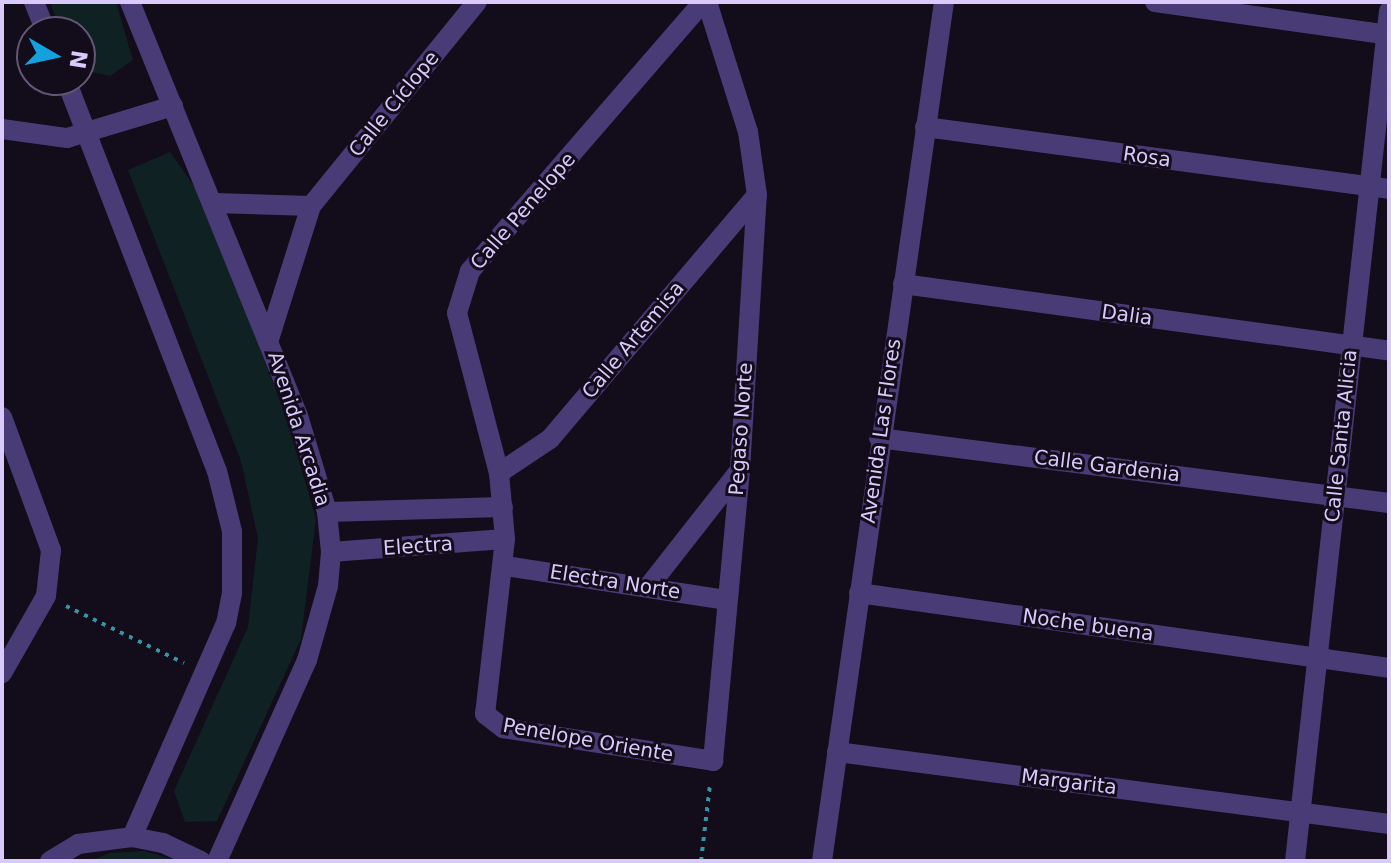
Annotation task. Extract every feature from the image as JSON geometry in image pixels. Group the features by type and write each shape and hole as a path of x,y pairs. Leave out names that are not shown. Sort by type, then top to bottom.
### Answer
{"street":[{"name":"Avenida Arcadia","path":"130,2 269,339 327,512 331,552 328,586 307,660 217,861"},
{"name":"Calle Cíclope","path":"311,206 477,2"},
{"name":"Pegaso Norte","path":"705,2 748,132 757,195 740,470 725,600 713,761"},
{"name":"Calle Penelope","path":"503,507 499,473 461,333 457,300 463,283 705,2"},
{"name":"Avenida Las Flores","path":"822,861 879,438 944,2"},
{"path":"1155,2 1388,35"},
{"name":"Calle Santa Alicia","path":"1295,861 1351,346 1379,188 1389,11"},
{"path":"73,96 225,495 232,531 232,593 205,673 132,837"},
{"path":"2,129 46,138 89,135 173,106"},
{"name":"Rosa","path":"925,127 1379,188"},
{"name":"Calle Artemisa","path":"499,473 550,439 757,195"},
{"path":"214,203 311,206 269,339"},
{"name":"Dalia","path":"903,284 1389,351"},
{"path":"2,417 49,536 46,596 2,673"},
{"name":"Calle Gardenia","path":"879,438 1389,503"},
{"path":"649,586 740,470"},
{"path":"327,512 503,507"},
{"name":"Penelope Oriente","path":"503,507 506,566 487,664 483,706 491,722 713,761"},
{"name":"Electra","path":"331,552 505,539"},
{"name":"Electra Norte","path":"506,566 725,600"},
{"name":"Noche buena","path":"859,593 1389,668"},
{"name":"Margarita","path":"837,752 1389,824"},
{"path":"50,861 78,844 132,837 163,843 201,861"}],"path":[{"path":"46,596 205,673"},
{"path":"701,861 713,761"}],"shaded area":[{"path":"50,2 116,2 133,60 110,76 96,73 96,16 55,16"},
{"path":"170,152 197,190 241,300 286,416 316,519 301,639 217,821 185,822 174,791 248,627 258,538 241,461 128,170"},
{"path":"145,851 177,861 90,861 110,853"}]}
